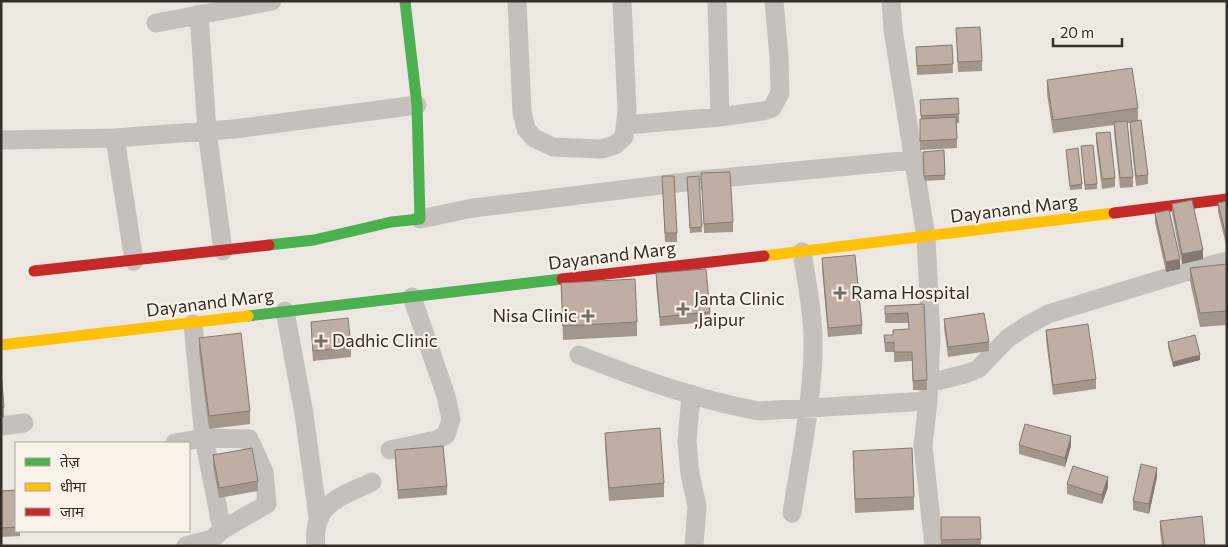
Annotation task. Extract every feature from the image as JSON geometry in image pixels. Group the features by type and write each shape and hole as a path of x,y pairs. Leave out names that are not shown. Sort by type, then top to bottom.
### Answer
{"street":[{"path":"156,23 272,1"},
{"path":"405,1 417,105 420,219"},
{"path":"517,1 522,112 526,129 534,138 553,147 601,149 615,145 624,137 626,125 622,1"},
{"path":"717,1 720,117"},
{"path":"626,125 720,117 772,108 780,93 774,1"},
{"path":"891,1 893,30 926,238 931,338 924,446 934,546"},
{"path":"199,14 207,131 223,251"},
{"path":"1,140 115,138 234,129 417,105"},
{"path":"115,138 134,261"},
{"path":"34,271 314,240 391,222 420,219 473,208 710,179 913,160"},
{"name":"Dayanand Marg","path":"1,345 926,238 1227,199"},
{"path":"792,513 808,408 813,351 811,308 802,252"},
{"path":"579,355 691,394 736,407 759,411 808,408 928,392 978,369 1008,338 1048,314 1227,261"},
{"path":"390,450 436,440 446,435 451,419 446,396 412,297"},
{"path":"286,311 304,414 318,517 315,536 316,546"},
{"path":"193,324 204,438 222,530"},
{"path":"691,394 687,442 690,474 698,506 694,546"},
{"path":"1,426 24,423"},
{"path":"180,442 204,438 249,439 264,472 268,504 222,530 212,539 186,546"},
{"path":"318,517 333,501 372,482"}],"building":[{"path":"980,27 982,61 958,62 956,28"},
{"path":"952,45 953,64 917,66 916,47"},
{"path":"1132,68 1138,108 1053,120 1047,80"},
{"path":"958,98 959,114 921,116 920,100"},
{"path":"956,117 957,139 920,141 920,119"},
{"path":"1141,120 1148,175 1136,176 1130,122"},
{"path":"1127,121 1133,177 1120,178 1114,122"},
{"path":"1110,132 1115,178 1102,179 1096,133"},
{"path":"1093,145 1097,184 1085,185 1081,146"},
{"path":"1078,148 1082,184 1070,186 1066,150"},
{"path":"944,150 945,175 924,176 923,152"},
{"path":"730,172 733,222 704,224 701,173"},
{"path":"662,176 674,176 677,233 665,233"},
{"path":"699,176 702,227 690,228 687,177"},
{"path":"1192,200 1203,250 1182,254 1172,204"},
{"path":"1227,201 1227,240 1218,203"},
{"path":"1169,210 1180,259 1166,262 1155,213"},
{"path":"855,255 862,325 828,328 822,258"},
{"path":"1227,264 1227,311 1200,313 1190,268"},
{"path":"706,269 710,312 660,317 656,273"},
{"path":"635,279 637,322 563,326 561,283"},
{"path":"924,304 927,380 913,381 912,352 894,352 894,342 885,343 884,335 893,335 893,330 909,329 908,313 885,314 885,306"},
{"path":"984,313 989,342 948,347 944,319"},
{"path":"348,318 351,347 313,351 311,322"},
{"path":"1088,324 1096,379 1053,385 1046,330"},
{"path":"241,333 250,411 209,416 199,338"},
{"path":"1195,335 1200,355 1173,362 1168,342"},
{"path":"1,371 4,407 1,408"},
{"path":"1025,424 1071,436 1065,458 1019,445"},
{"path":"660,428 664,483 609,488 605,433"},
{"path":"443,446 447,486 398,490 395,450"},
{"path":"252,448 258,481 219,488 213,455"},
{"path":"912,448 914,497 855,499 853,451"},
{"path":"1141,464 1157,468 1149,504 1133,501"},
{"path":"1073,466 1108,477 1102,495 1067,484"},
{"path":"15,490 15,527 1,528 1,491"},
{"path":"1202,516 1205,546 1164,546 1160,521"},
{"path":"941,517 980,517 981,539 941,540"}],"traffic: fast":[{"path":"269,245 314,240 391,222 420,219 417,105 405,1"},
{"path":"248,316 562,279"}],"traffic: slow":[{"path":"764,256 1114,213"},
{"path":"1,345 248,316"}],"traffic: jam":[{"path":"1114,213 1227,199"},
{"path":"34,271 269,245"},
{"path":"562,279 764,256"}],"place":[{"name":"Rama Hospital","path":"840,293"},
{"name":"Janta Clinic ,Jaipur","path":"683,309"},
{"name":"Nisa Clinic","path":"588,316"},
{"name":"Dadhic Clinic","path":"321,341"}]}
